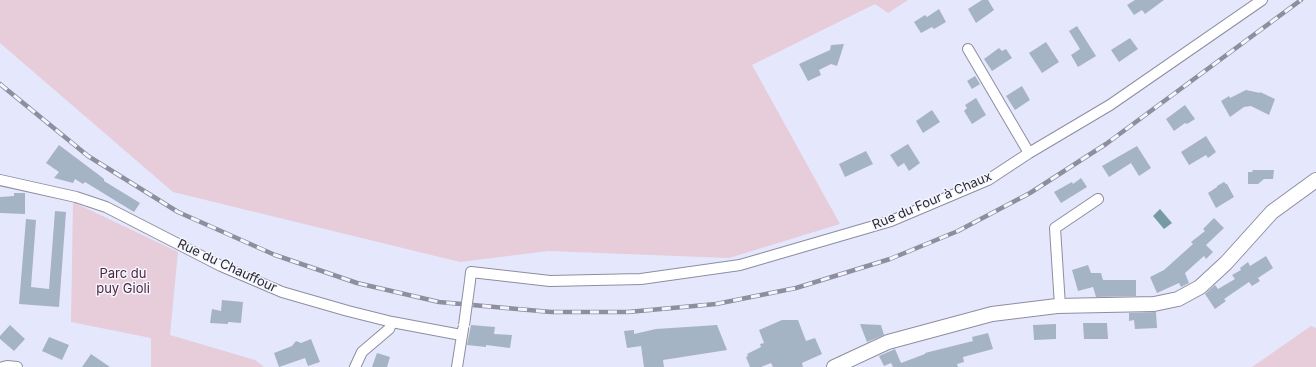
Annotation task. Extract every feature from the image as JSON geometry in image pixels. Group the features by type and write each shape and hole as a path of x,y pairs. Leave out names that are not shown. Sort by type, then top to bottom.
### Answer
{"street":[{"name":"Rue du Four à Chaux","path":"461,336 464,325 471,272 550,281 640,279 740,265 891,221 988,180 1029,153 1110,105 1258,1"},
{"path":"968,49 1029,153"},
{"name":"Rue du Chauffour","path":"0,180 76,197 106,206 221,266 282,292 392,322 461,336"},
{"path":"834,367 888,342 992,314 1060,306 1154,304 1178,298 1200,287 1226,262 1272,212 1316,180"},
{"path":"1060,306 1055,228 1098,199"},
{"path":"356,367 362,352 389,329 392,322"},
{"path":"457,367 461,336"},
{"path":"3,367 17,367"}],"green space":[{"path":"0,0 908,0 888,13 875,4 752,65 840,224 729,258 548,251 460,262 173,192 0,43"},
{"name":"Parc du puy Gioli","path":"73,202 178,252 170,335 255,360 264,367 151,367 151,338 71,322"},
{"path":"1311,326 1316,328 1316,367 1252,367"}],"water":[{"path":"1160,209 1172,223 1164,229 1153,216"}],"building":[{"path":"982,0 988,0 994,10 976,23 968,9"},
{"path":"1135,0 1164,0 1145,14 1142,10 1134,15 1127,5"},
{"path":"939,9 946,22 934,29 932,27 921,33 914,22 925,15 927,17"},
{"path":"1077,26 1096,56 1078,67 1071,55 1080,49 1069,31"},
{"path":"1130,38 1138,49 1119,62 1111,50"},
{"path":"1046,42 1059,62 1042,73 1029,53"},
{"path":"844,44 837,66 831,64 819,70 821,75 808,81 799,64 830,50 831,45"},
{"path":"999,48 1002,51 1006,49 1012,58 992,71 984,59"},
{"path":"975,76 980,84 972,89 967,81"},
{"path":"1022,86 1030,100 1015,110 1006,96"},
{"path":"1246,90 1260,92 1275,99 1269,115 1251,106 1244,107 1230,117 1221,101 1229,96 1230,98"},
{"path":"976,98 986,115 972,124 964,111 967,108 965,105"},
{"path":"1185,105 1195,119 1187,124 1185,123 1174,131 1166,119"},
{"path":"932,110 940,122 923,133 916,121"},
{"path":"1206,136 1216,152 1208,158 1206,155 1189,165 1181,152"},
{"path":"908,144 920,163 909,171 904,163 898,167 890,155"},
{"path":"59,145 104,179 104,181 140,203 134,212 85,182 83,184 75,179 73,183 54,178 59,172 46,163"},
{"path":"1137,146 1151,168 1139,176 1131,163 1109,177 1102,166"},
{"path":"866,151 873,164 845,177 839,164"},
{"path":"1252,170 1274,170 1273,179 1264,179 1258,184 1248,184 1248,172 1253,172"},
{"path":"1081,178 1087,187 1061,203 1054,192 1072,182 1073,184"},
{"path":"1224,182 1227,184 1234,197 1216,208 1208,193"},
{"path":"14,193 25,193 25,214 0,213 0,197 14,196"},
{"path":"55,211 66,212 59,307 19,304 26,219 36,220 31,287 49,289"},
{"path":"1214,218 1224,228 1206,245 1213,252 1206,259 1204,256 1185,273 1189,283 1181,287 1179,283 1157,293 1150,277 1164,270 1193,244 1191,242 1205,231 1203,229"},
{"path":"1266,256 1273,268 1258,278 1260,281 1252,286 1249,282 1224,299 1226,301 1215,309 1205,294 1215,285 1218,289 1235,279 1232,275 1241,270 1240,268 1248,262 1250,266"},
{"path":"1088,265 1091,273 1101,273 1103,280 1136,280 1136,296 1096,297 1093,287 1078,291 1072,270"},
{"path":"222,300 243,302 241,323 210,323 212,309 221,311"},
{"path":"1156,312 1157,328 1135,329 1134,320 1129,321 1129,313"},
{"path":"782,320 798,320 806,341 815,338 822,354 802,363 803,367 773,367 771,363 761,367 750,367 746,357 748,356 747,354 761,347 760,344 764,343 759,330"},
{"path":"1083,323 1107,323 1108,339 1084,339"},
{"path":"860,324 881,325 884,335 867,342"},
{"path":"1056,324 1056,339 1034,340 1033,325"},
{"path":"10,325 25,339 14,351 0,339 0,336"},
{"path":"471,325 495,327 494,334 512,335 510,348 486,345 486,347 467,345"},
{"path":"717,325 727,350 663,360 664,367 644,367 641,346 627,348 624,331 634,330 634,334 656,329"},
{"path":"988,333 993,349 963,357 964,362 957,364 958,367 893,367 891,363 884,366 879,356 895,349 901,363 925,353 973,341 972,337"},
{"path":"49,337 69,345 62,360 42,351"},
{"path":"311,339 320,362 308,366 305,358 279,367 274,353 292,346 296,341 301,343"},
{"path":"377,353 390,357 387,367 372,367"},
{"path":"91,354 110,367 82,367"}],"railway":[{"path":"0,84 88,156 178,212 275,255 357,283 439,302 551,312 628,312 716,304 796,288 890,259 958,231 1030,193 1106,144 1301,0"}]}
